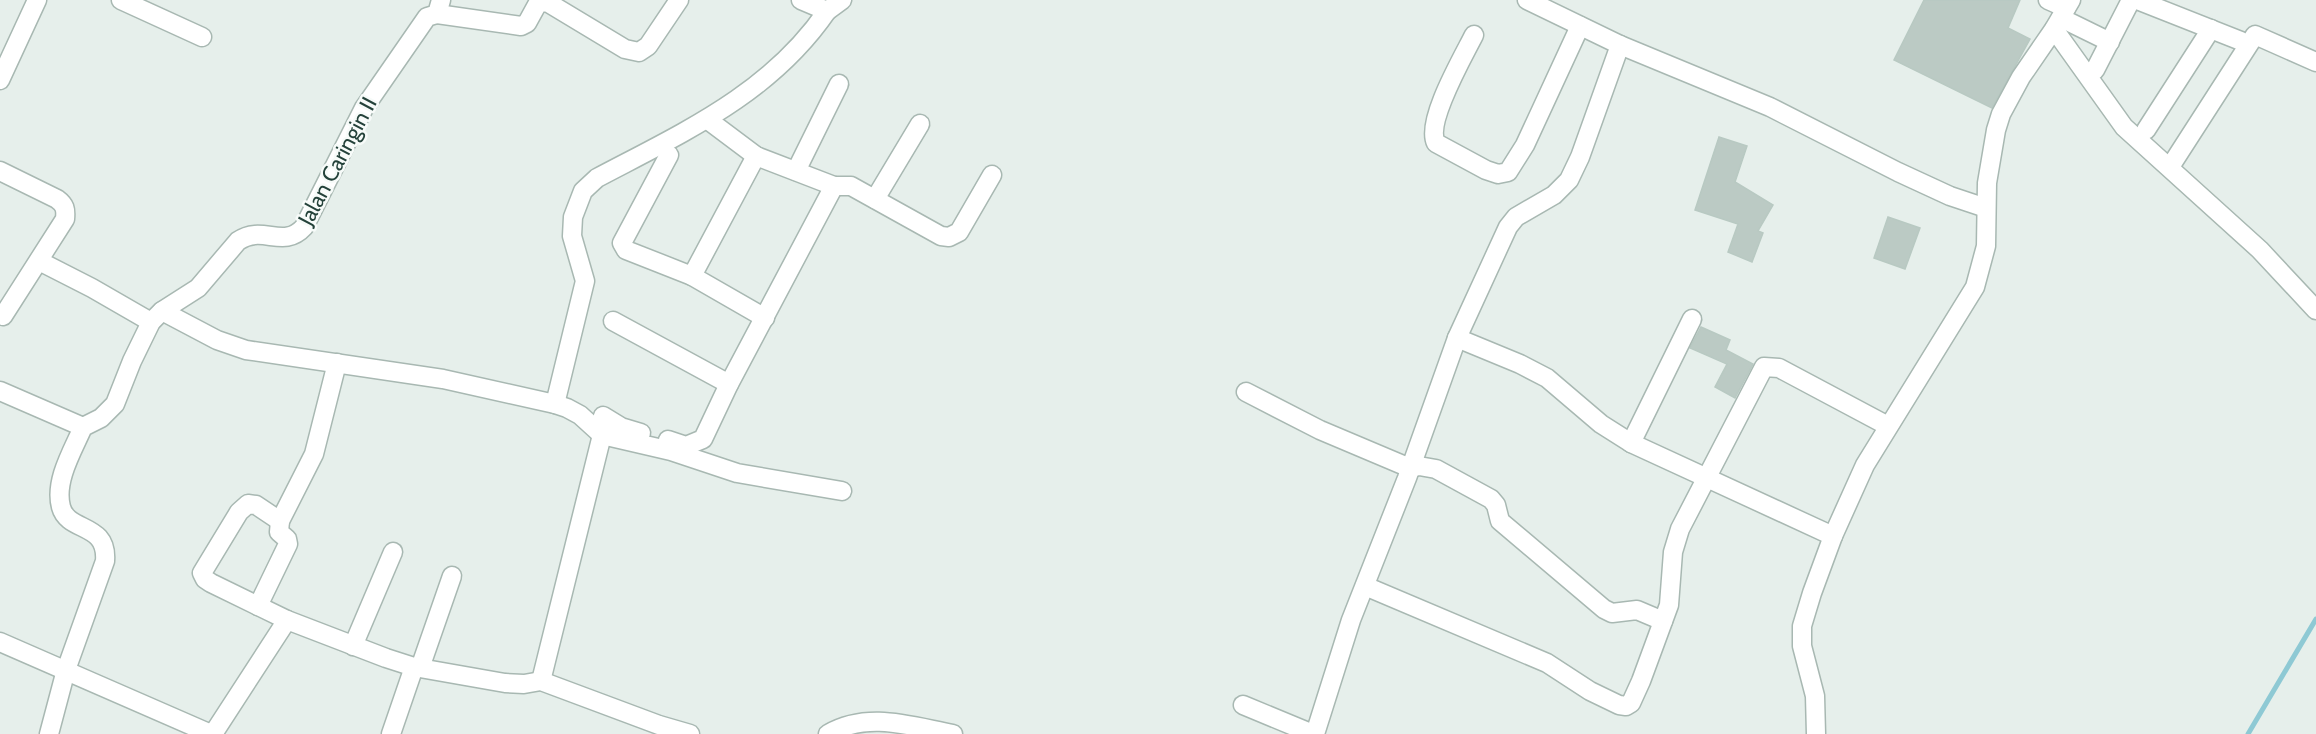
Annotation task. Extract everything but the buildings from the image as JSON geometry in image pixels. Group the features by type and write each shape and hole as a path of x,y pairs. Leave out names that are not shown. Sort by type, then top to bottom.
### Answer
{"street":[{"path":"0,80 8,45 37,0"},
{"path":"121,0 202,38"},
{"path":"439,7 520,26 527,22 538,3 547,2 625,49 639,52 648,46 679,0"},
{"path":"801,0 827,11"},
{"path":"555,404 584,292 584,272 572,236 573,217 580,196 597,178 708,120 772,73 793,56 827,11 843,0"},
{"path":"1527,0 1620,45 1770,107 1950,196 1986,208"},
{"path":"2048,0 2063,14 2110,42"},
{"path":"2095,70 2131,0"},
{"path":"2137,0 2241,41"},
{"name":"Jalan Caringin II","path":"156,317 198,288 231,249 246,236 257,234 285,239 296,236 304,227 377,87 427,17 439,7"},
{"path":"2063,14 2124,127 2170,167 2206,204 2260,250 2316,310"},
{"path":"1816,734 1815,696 1802,646 1802,626 1833,536 1865,465 1975,287 1986,246 1989,164 2001,114 2021,77 2063,14"},
{"path":"1474,35 1437,112 1432,130 1433,138 1436,143 1498,174 1508,172 1525,145 1580,26"},
{"path":"2146,130 2211,29"},
{"path":"2170,167 2255,35 2316,62"},
{"path":"1243,705 1314,734 1338,659 1457,338 1508,227 1516,217 1554,195 1569,180 1580,157 1620,45"},
{"path":"796,171 839,84"},
{"path":"708,120 756,156 834,186 851,186 941,236 949,237 959,232 992,175"},
{"path":"875,199 920,124"},
{"path":"669,155 622,243 626,250 692,276 765,318"},
{"path":"692,276 756,156"},
{"path":"0,171 57,199 64,205 65,219 7,318"},
{"path":"603,416 621,427 686,446 703,439 729,384 834,186"},
{"path":"39,261 156,317 246,350 443,379 555,404 580,415 602,435 671,451 737,472 842,491"},
{"path":"49,734 66,670 105,561 106,549 102,539 71,520 61,509 62,477 83,426 101,418 116,404 132,361 156,317"},
{"path":"1631,444 1692,320"},
{"path":"613,321 729,384"},
{"path":"1457,338 1520,364 1547,378 1601,424 1631,444 1833,536"},
{"path":"258,606 288,544 287,539 279,532 280,521 314,454 338,363"},
{"path":"1365,586 1547,663 1590,691 1626,706 1631,703 1669,605 1673,552 1680,529 1764,367 1779,368 1888,426"},
{"path":"0,391 83,426"},
{"path":"1246,392 1320,430 1410,468 1419,466 1436,469 1491,499 1496,505 1500,521 1608,612 1636,610 1663,621"},
{"path":"541,681 602,435"},
{"path":"280,521 256,505 248,504 239,512 202,573 205,579 287,620 417,668 505,684 541,681 657,729 690,734"},
{"path":"353,646 393,552"},
{"path":"391,734 452,576"},
{"path":"0,642 212,734 287,620"},
{"path":"828,734 849,723 873,721 953,734"}],"waterway":[{"path":"2248,734 2316,619"}]}
